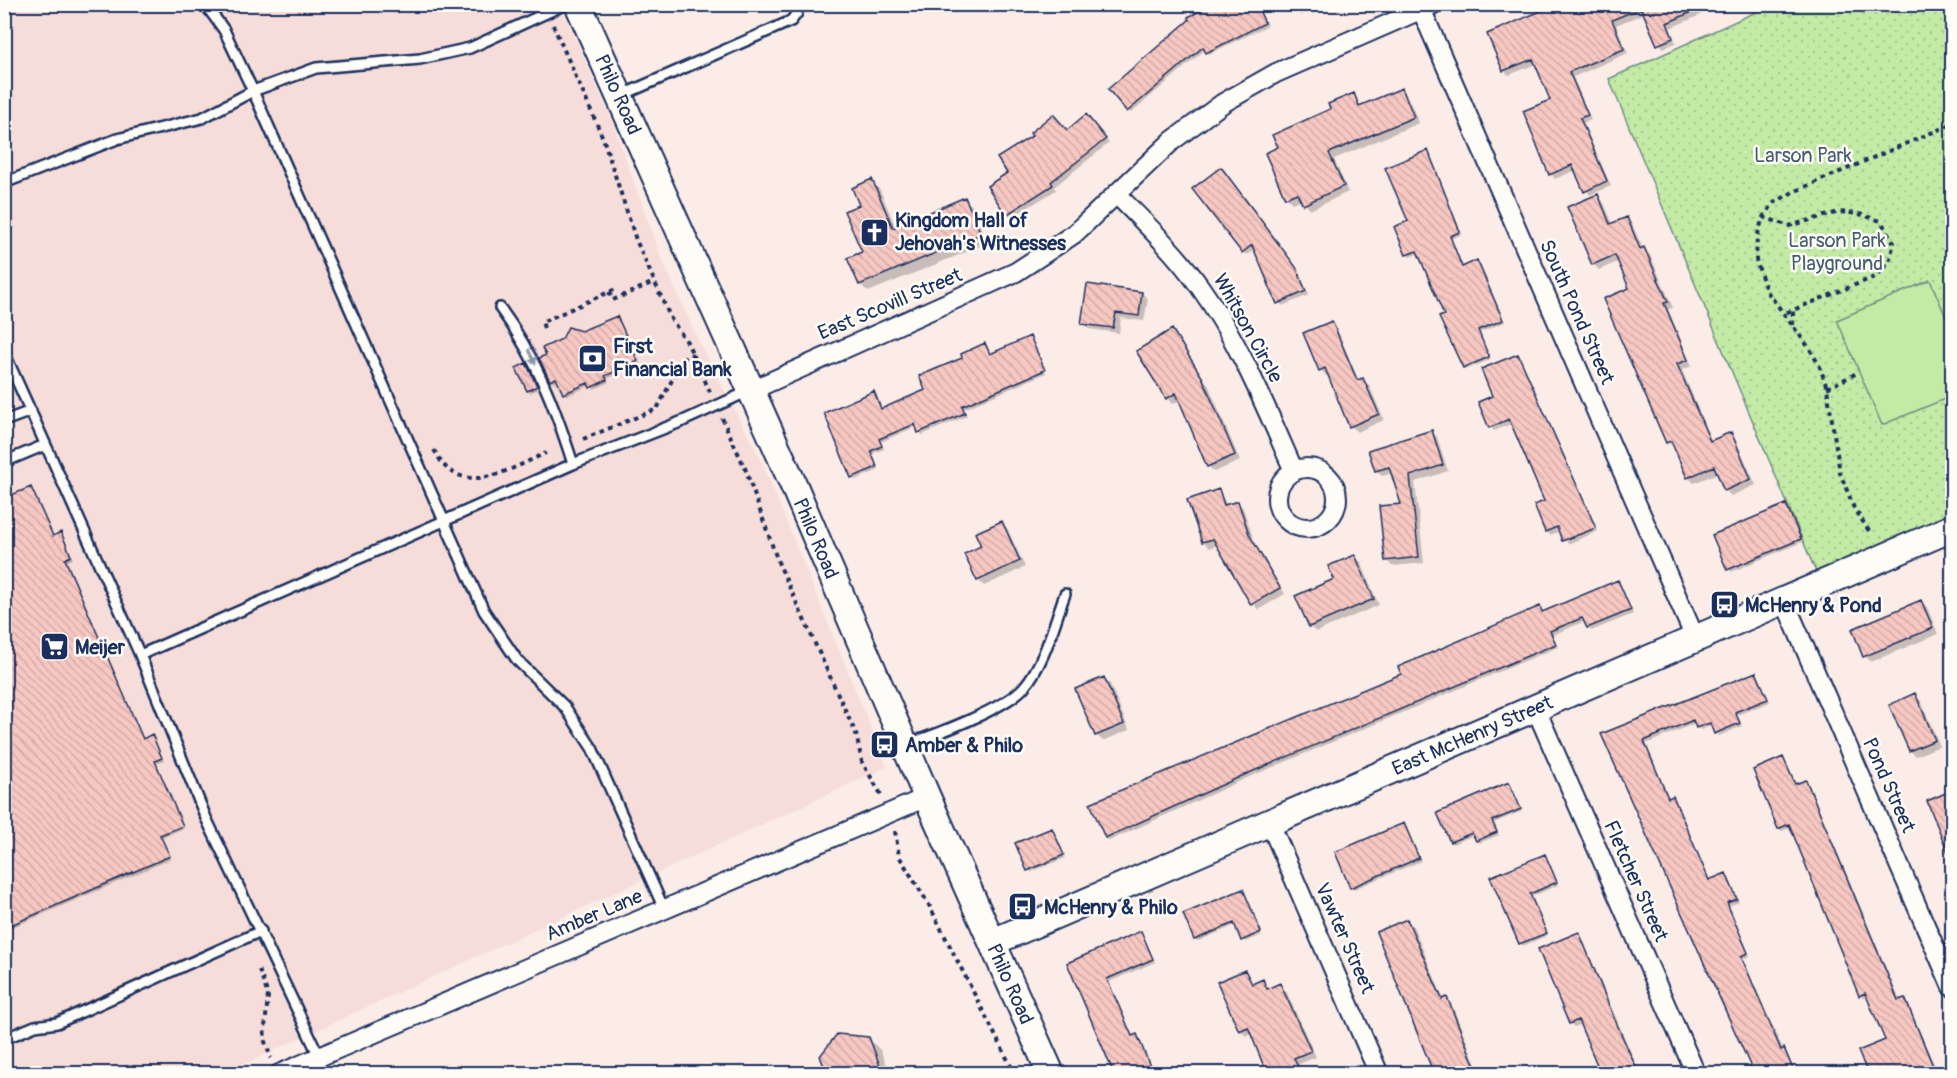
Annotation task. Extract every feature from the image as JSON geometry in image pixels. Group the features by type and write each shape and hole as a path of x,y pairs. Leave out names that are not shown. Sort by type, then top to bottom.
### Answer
{"main road":[{"name":"Philo Road","path":"578,4 752,390 927,797 1051,1074"},
{"name":"East McHenry Street","path":"993,942 1269,821 1953,528"}],"street":[{"name":"East Scovill Street","path":"752,390 1016,272 1074,234 1172,141 1251,86 1425,6"},
{"name":"South Pond Street","path":"1425,6 1695,638"},
{"name":"Whitson Circle","path":"1117,195 1173,252 1201,287 1226,327 1254,382 1294,471"},
{"name":"Pond Street","path":"1784,600 1953,987"},
{"name":"Fletcher Street","path":"1534,707 1696,1074"},
{"name":"Amber Lane","path":"279,1074 927,797"},
{"name":"Vawter Street","path":"1269,821 1379,1074"}],"lane":[{"path":"205,4 224,30 253,91 443,524 484,611 517,660 565,707 592,748 664,909"},
{"path":"4,183 117,139 202,118 253,91 316,68 420,59 470,48 566,4"},
{"path":"620,96 791,21 797,13 794,4"},
{"path":"500,308 524,341 560,419 573,464"},
{"path":"4,352 140,655 206,818 319,1056"},
{"path":"140,655 443,524 573,464 683,421 752,390"},
{"path":"4,421 31,411"},
{"path":"4,462 45,445"},
{"path":"905,746 1003,702 1024,687 1037,668 1065,594"},
{"path":"4,1039 35,1026 57,1023 261,931"}],"path":[{"path":"560,42 603,138 636,240 654,282 700,369"},
{"path":"1869,531 1854,508 1840,473 1827,388 1810,349 1766,290 1756,260 1757,237 1763,217 1774,203 1793,192 1953,124"},
{"path":"1763,217 1789,226 1839,212 1859,214 1881,221 1894,243 1889,262 1877,276 1783,314"},
{"path":"609,292 613,300 654,282"},
{"path":"544,328 542,322 618,288"},
{"path":"1793,311 1793,325"},
{"path":"583,439 657,409 683,359 693,354"},
{"path":"1827,388 1859,372"},
{"path":"730,434 751,483 778,562 860,745 862,762 880,791"},
{"path":"434,450 448,470 467,477 483,479 546,453"},
{"path":"895,831 899,856 929,905 1015,1074"}],"shaded area":[{"path":"5,5 560,5 609,113 661,257 699,342 761,460 887,767 225,1073 5,1074"}],"green space":[{"name":"Larson Park","path":"1771,5 1952,5 1952,514 1816,572 1609,79"},
{"path":"1930,280 1952,331 1952,396 1882,425 1837,320"}],"building":[{"path":"1214,4 1256,4 1265,23 1206,53 1203,47 1127,112 1108,89 1189,20 1188,17"},
{"path":"1557,4 1710,4 1667,23 1673,38 1657,45 1641,8 1612,20 1624,49 1569,72 1588,115 1580,118 1607,181 1584,192 1572,165 1549,175 1523,111 1550,100 1533,59 1503,71 1487,34"},
{"path":"1402,88 1414,117 1329,153 1344,186 1303,205 1297,193 1285,198 1265,153 1278,147 1272,135 1330,109 1328,104 1354,93 1359,106"},
{"path":"1053,114 1067,130 1086,114 1106,139 1051,182 1053,185 1006,215 987,186 1007,173 997,158 1032,136 1030,133"},
{"path":"1428,150 1460,232 1450,236 1462,267 1477,260 1503,320 1478,330 1489,357 1463,368 1439,317 1444,315 1417,251 1406,255 1394,227 1408,221 1385,168"},
{"path":"1221,167 1296,267 1306,291 1277,304 1252,245 1242,253 1192,189"},
{"path":"872,179 893,228 965,197 981,234 859,285 847,258 862,252 844,211 859,205 852,188"},
{"path":"1598,194 1610,224 1627,217 1640,249 1644,247 1668,302 1664,303 1688,360 1677,364 1710,441 1731,432 1751,479 1724,491 1714,466 1687,478 1671,441 1666,443 1603,299 1629,288 1615,255 1592,265 1567,207"},
{"path":"1087,284 1142,292 1139,316 1116,313 1113,328 1081,324"},
{"name":"First Financial Bank","path":"617,316 638,361 605,376 607,380 590,388 588,383 563,394 556,378 550,381 539,358 546,355 542,348 562,339 568,327 581,331"},
{"path":"1332,321 1357,380 1363,378 1379,414 1349,427 1325,368 1319,371 1303,333"},
{"path":"1172,329 1202,377 1235,455 1207,467 1176,393 1166,399 1136,351"},
{"path":"1030,336 1045,370 962,406 965,413 918,433 915,424 879,439 882,446 871,451 877,467 851,478 824,413 874,391 881,409 925,390 919,376 962,358 961,354 985,343 990,354"},
{"path":"1518,354 1596,528 1562,541 1557,527 1545,532 1534,505 1544,501 1509,419 1489,428 1478,402 1492,396 1481,369"},
{"path":"526,363 537,386 527,391 516,368"},
{"path":"1432,430 1443,465 1410,476 1419,557 1385,561 1379,506 1401,504 1389,467 1375,471 1368,450"},
{"name":"Meijer","path":"31,487 53,536 61,532 71,556 65,559 143,739 152,734 162,758 155,761 183,826 160,835 170,856 4,928 4,498"},
{"path":"1219,489 1224,505 1238,501 1249,534 1280,588 1251,605 1213,539 1202,542 1187,500"},
{"path":"1786,504 1801,539 1727,570 1712,535"},
{"path":"1002,521 1020,561 977,581 964,554 981,546 975,533"},
{"path":"1355,555 1374,599 1309,627 1295,596 1334,579 1328,566"},
{"path":"1618,580 1631,610 1587,628 1582,618 1550,631 1556,644 1244,775 1105,838 1090,803 1401,674 1398,667 1540,606 1542,612"},
{"path":"1921,600 1933,628 1863,657 1852,629"},
{"path":"1756,672 1768,699 1735,712 1740,723 1714,734 1710,723 1696,728 1693,720 1644,741 1668,798 1673,796 1709,880 1726,873 1737,899 1727,903 1748,953 1741,956 1781,1050 1784,1048 1795,1074 1754,1074 1601,734"},
{"path":"1104,677 1124,724 1095,736 1075,689"},
{"path":"1915,693 1935,740 1909,751 1889,705"},
{"path":"1783,757 1795,784 1806,780 1898,1000 1905,998 1933,1066 1917,1074 1868,1074 1858,1051 1885,1040 1865,993 1859,996 1789,824 1778,829 1753,770"},
{"path":"1509,782 1521,809 1492,821 1497,832 1476,841 1472,833 1450,842 1437,813"},
{"path":"1953,790 1953,862 1952,862 1927,801"},
{"path":"1404,823 1419,858 1350,888 1335,852"},
{"path":"1052,828 1064,855 1027,871 1015,843"},
{"path":"1545,854 1557,882 1530,894 1547,933 1519,944 1490,877"},
{"path":"1243,889 1261,932 1241,941 1234,923 1194,940 1183,914"},
{"path":"1407,919 1442,999 1447,997 1478,1074 1434,1074 1376,932"},
{"path":"1141,931 1153,959 1107,979 1132,1036 1137,1034 1153,1074 1114,1074 1067,963"},
{"path":"1579,932 1639,1074 1601,1074 1578,1020 1569,1024 1538,949"},
{"path":"1245,970 1252,984 1263,979 1267,989 1280,983 1311,1051 1294,1058 1301,1074 1267,1074 1248,1027 1239,1031 1217,982"},
{"path":"837,1034 869,1037 883,1074 827,1074 820,1056"}],"place":[{"name":"Kingdom Hall of Jehovah's Witnesses","path":"874,232"},
{"name":"First Financial Bank","path":"592,358"},
{"name":"McHenry & Pond","path":"1724,605"},
{"name":"Meijer","path":"54,647"},
{"name":"Amber & Philo","path":"884,745"},
{"name":"McHenry & Philo","path":"1023,907"}],"park label":[{"name":"Larson Park Playground","path":"1837,252"}]}
